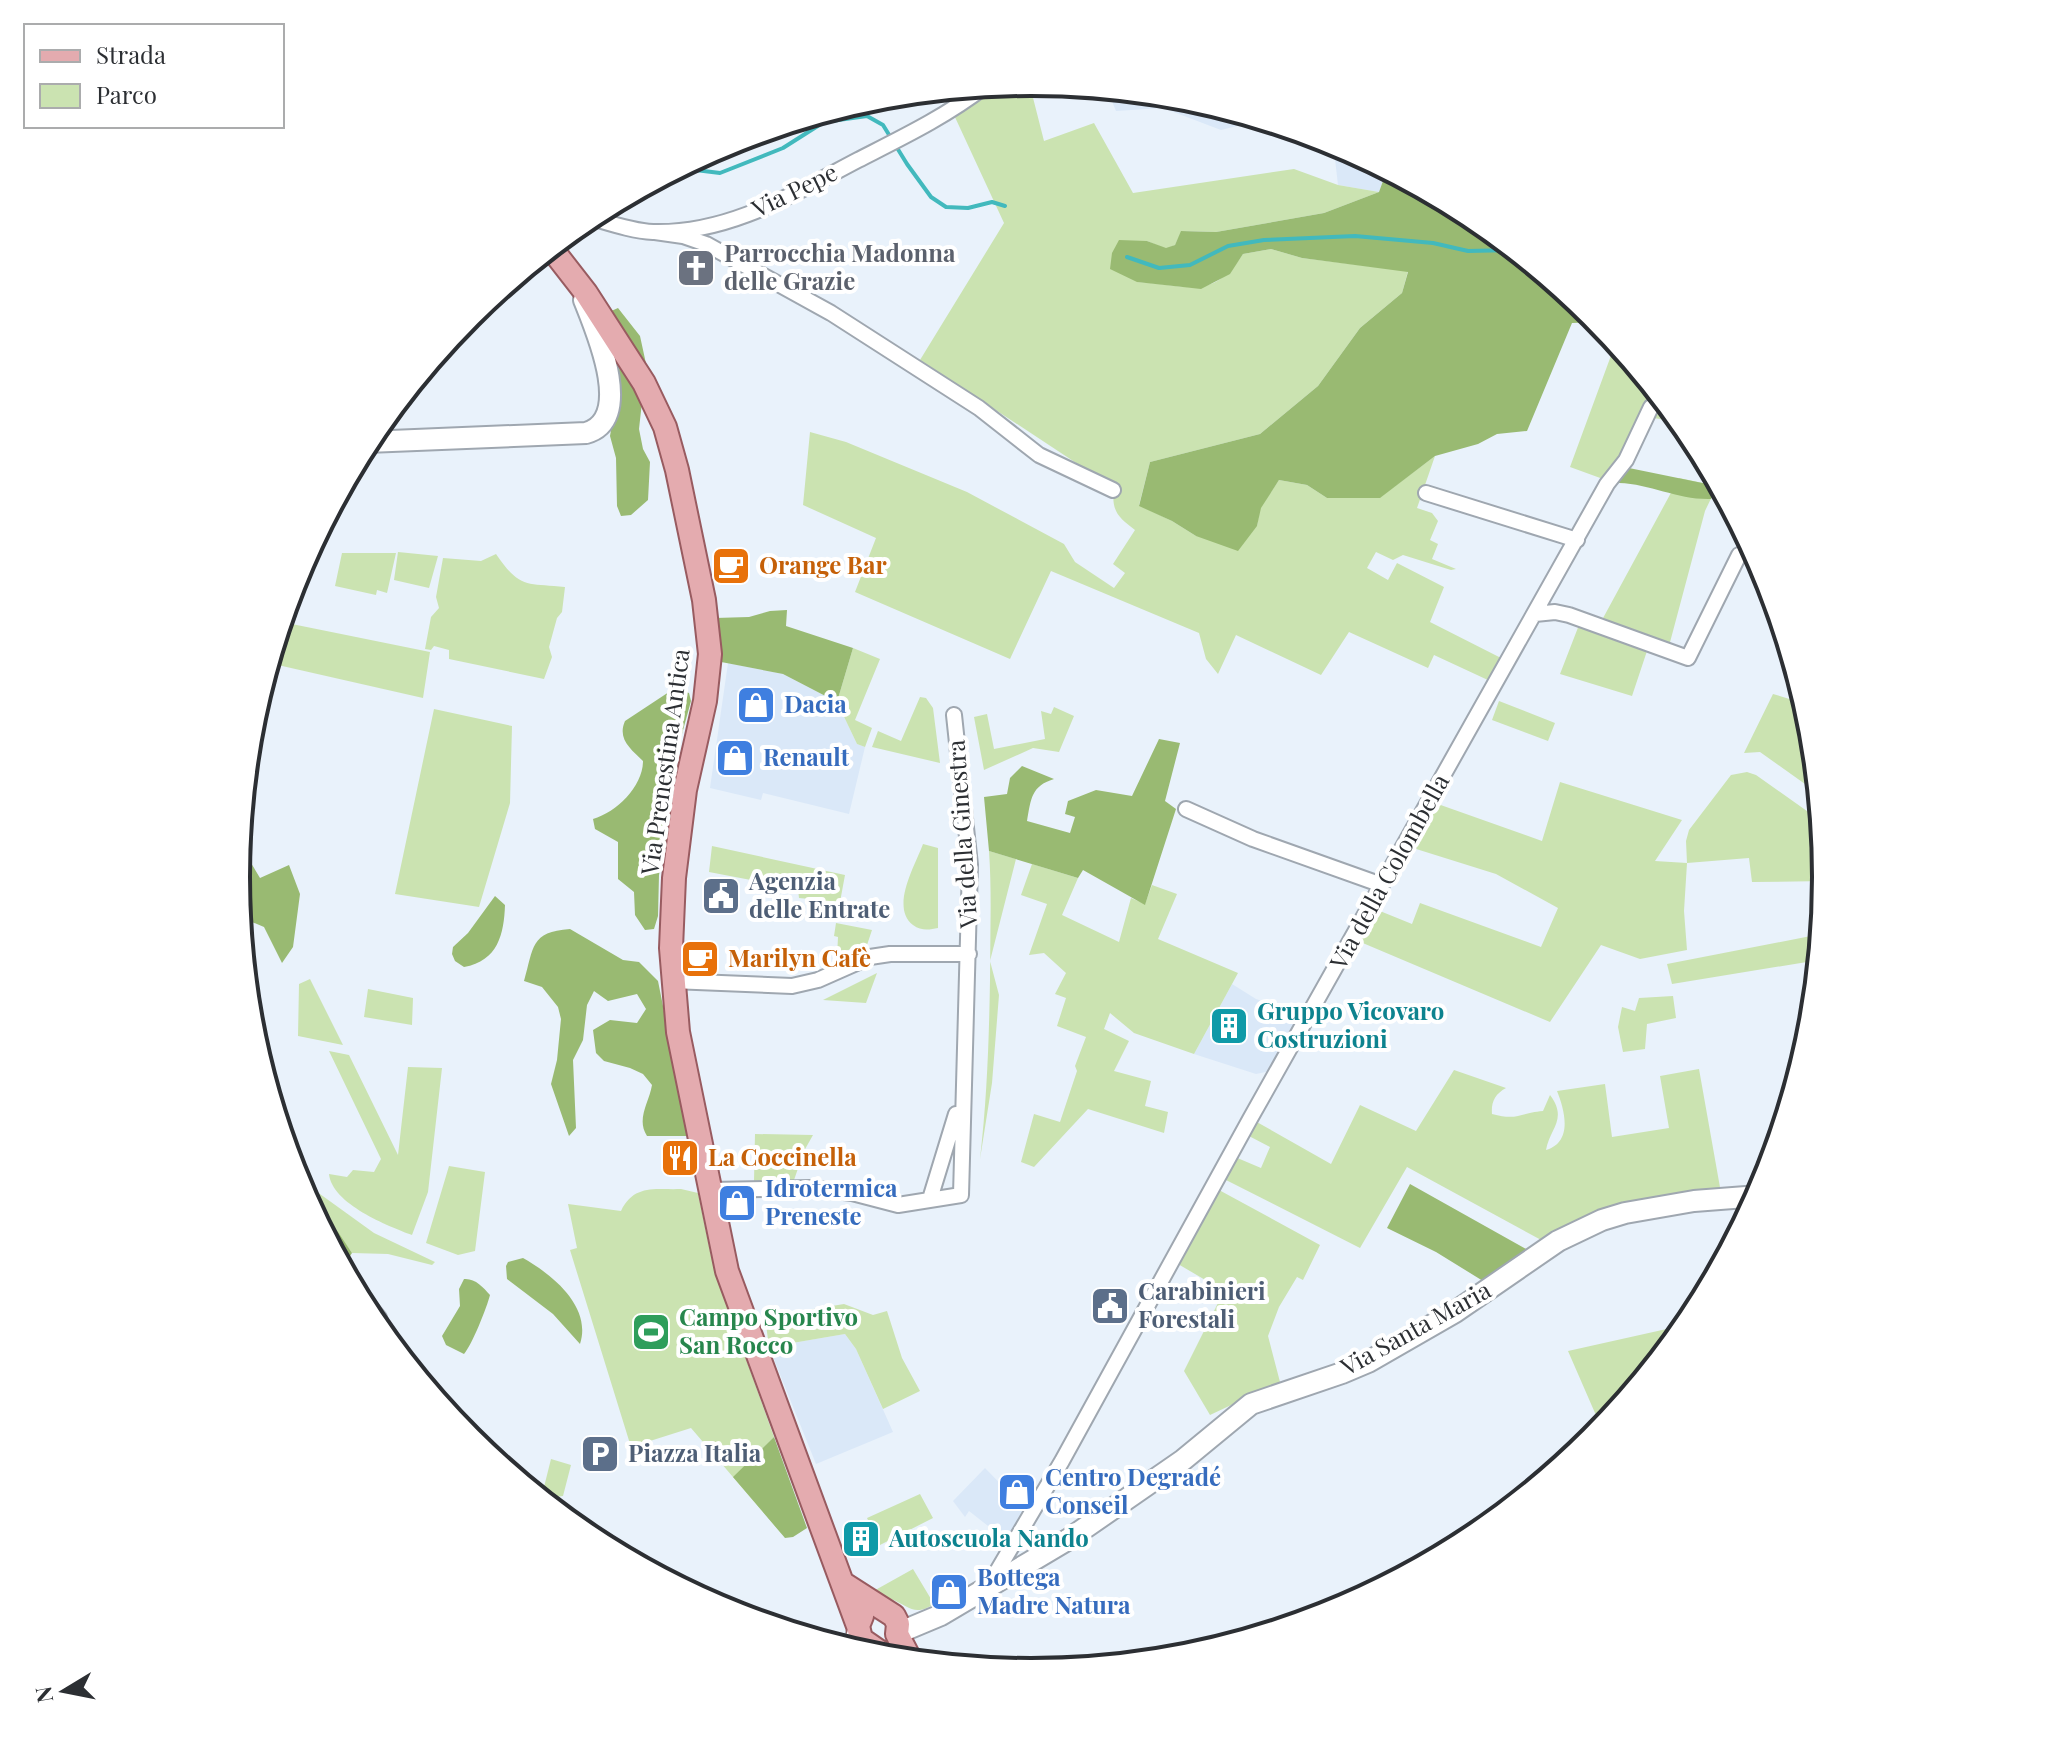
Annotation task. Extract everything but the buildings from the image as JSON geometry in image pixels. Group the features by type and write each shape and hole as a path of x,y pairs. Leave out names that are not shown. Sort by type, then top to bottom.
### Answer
{"main road":[{"name":"Via Prenestina Antica","path":"557,256 639,375 665,427 677,470 709,634 708,681 685,790 676,862 671,948 681,1047 727,1271 862,1640"},
{"path":"844,1584 896,1620 905,1648"},
{"path":"863,1640 864,1613 871,1609 885,1610"},
{"path":"888,1645 898,1633"}],"street":[{"name":"Via Pepe","path":"608,221 655,232 738,219 900,138 966,99"},
{"path":"655,232 683,236 706,244 794,291 917,366 979,408 1039,455 1113,490"},
{"path":"383,441 586,433 600,427 608,413 608,376 596,331 575,278"},
{"name":"Via della Colombella","path":"987,1588 1062,1461 1106,1377 1607,484 1626,460 1651,407"},
{"path":"1426,493 1577,540"},
{"path":"1535,614 1555,612 1569,615 1688,658 1739,555"},
{"name":"Via della Ginestra","path":"710,1190 810,1188 852,1193 898,1205 961,1195 970,865 954,715"},
{"path":"1186,809 1253,839 1382,885"},
{"name":"Via della Ginestra","path":"672,981 792,986 818,980 870,957 969,954"},
{"name":"Via della Ginestra","path":"930,1199 962,1095"},
{"name":"Via Santa Maria","path":"898,1633 933,1619 1069,1539 1183,1460 1251,1404 1368,1362 1455,1312 1558,1241 1602,1220 1625,1213 1694,1201 1744,1197"},
{"path":"885,1610 910,1619 933,1619"}],"shaded area":[{"path":"1112,101 1134,103 1184,111 1241,125 1221,130 1163,108 1116,111"},
{"path":"1332,156 1383,180 1379,192 1338,185"},
{"path":"728,663 783,674 837,702 857,744 865,747 849,814 763,793 761,800 710,788"},
{"path":"1232,984 1256,999 1301,1014 1270,1071 1256,1074 1194,1054"},
{"path":"845,1334 856,1349 893,1432 816,1464 769,1347"},
{"path":"985,1468 1025,1509 999,1551 989,1543 997,1533 969,1511 965,1517 953,1501"}],"green space":[{"path":"1033,96 1044,141 1094,123 1133,193 1294,169 1338,185 1379,192 1324,213 1216,232 1182,231 1175,245 1166,249 1147,241 1137,282 1184,287 1208,285 1220,279 1243,254 1271,249 1302,258 1408,271 1402,293 1360,328 1318,386 1260,434 1150,462 1139,505 1196,536 1257,526 1260,508 1279,480 1307,485 1327,498 1379,498 1435,456 1417,508 1432,513 1438,521 1430,540 1438,544 1432,559 1456,569 1403,555 1393,560 1376,552 1367,568 1388,580 1397,563 1444,587 1430,622 1503,659 1490,681 1434,655 1428,668 1349,632 1321,675 1236,635 1218,674 1206,659 1199,633 1051,571 1010,659 855,592 876,538 803,505 810,432 846,442 967,492 1064,544 1075,562 1114,588 1125,573 1113,564 1135,530 1117,513 1114,488 920,360 1004,223 954,115 973,99"},
{"path":"1383,180 1466,228 1507,257 1582,323 1572,323 1527,431 1497,434 1478,444 1435,456 1380,498 1327,498 1307,485 1279,480 1261,508 1257,526 1238,551 1196,536 1139,506 1150,462 1260,434 1318,386 1360,328 1402,293 1408,272 1302,258 1271,249 1243,254 1230,274 1201,289 1137,282 1110,269 1112,253 1119,240 1147,241 1166,248 1175,245 1181,231 1216,232 1324,213 1379,192"},
{"path":"618,308 640,336 650,382 642,402 639,429 643,449 650,462 648,500 631,515 621,516 617,506 616,458 610,436 618,391 609,312"},
{"path":"1612,354 1664,420 1653,418 1629,468 1611,465 1603,479 1570,467"},
{"path":"1629,468 1706,484 1713,496 1711,499 1699,499 1676,495 1619,483 1618,476"},
{"path":"1679,478 1706,484 1712,495 1705,511 1669,646 1602,620"},
{"path":"398,552 438,556 429,588 394,580"},
{"path":"342,553 396,553 387,593 377,590 376,595 335,586"},
{"path":"496,554 518,579 532,584 565,587 562,612 557,618 549,647 552,657 544,679 449,659 449,650 434,646 431,650 425,649 431,617 439,608 436,597 443,558 481,561"},
{"path":"787,610 786,626 853,648 837,702 783,674 716,661 715,618 749,617"},
{"path":"292,624 430,652 423,698 280,665"},
{"path":"1579,625 1648,648 1632,696 1560,674"},
{"path":"853,648 880,659 855,720 872,728 865,747 857,744 837,702"},
{"path":"675,688 689,693 691,701 671,774 666,838 659,875 658,916 654,929 645,930 635,915 634,892 618,879 618,842 595,829 593,819 619,804 639,780 643,761 624,738 625,721"},
{"path":"1773,694 1792,700 1807,785 1760,752 1744,753"},
{"path":"920,697 926,698 933,708 940,763 872,747 878,731 901,741"},
{"path":"1499,701 1555,723 1548,741 1492,720"},
{"path":"1054,707 1074,716 1059,752 1033,748 984,770 974,717 987,714 994,749 1045,739 1041,711 1051,714"},
{"path":"434,709 512,726 510,803 479,907 395,894"},
{"path":"1159,739 1180,743 1165,801 1176,809 1145,905 1083,870 1078,878 989,851 984,797 1007,794 1010,778 1022,766 1054,779 1036,790 1027,821 1070,833 1075,817 1065,814 1068,801 1096,790 1132,796"},
{"path":"1747,772 1756,775 1810,813 1813,881 1752,882 1749,858 1687,863 1686,841 1689,830 1731,775"},
{"path":"1560,782 1682,820 1655,861 1687,863 1684,911 1687,950 1640,959 1601,945 1550,1022 1358,941 1375,909 1412,924 1420,903 1541,947 1558,908 1496,874 1413,848 1435,803 1542,841"},
{"path":"923,844 938,848 938,928 928,930 913,925 906,917 904,908 906,886"},
{"path":"712,846 845,875 840,902 799,898 798,889 709,872"},
{"path":"989,851 1016,859 990,961 991,899"},
{"path":"251,862 260,878 289,865 300,894 293,947 282,963 264,927 252,922"},
{"path":"1032,864 1078,878 1062,915 1119,942 1131,898 1145,904 1152,885 1177,894 1158,939 1238,973 1194,1054 1134,1033 1110,1013 1104,1029 1129,1041 1114,1071 1151,1081 1145,1106 1168,1112 1164,1133 1088,1109 1034,1167 1021,1162 1034,1114 1060,1122 1086,1037 1057,1026 1066,998 1055,994 1066,973 1044,953 1029,955 1047,904 1021,895"},
{"path":"495,896 505,905 501,936 485,959 464,967 455,961 453,947 468,933"},
{"path":"836,923 872,930 867,945 843,953 845,958 840,961 837,957 838,937 834,936"},
{"path":"570,929 623,960 639,962 658,981 689,1136 647,1136 643,1117 652,1085 643,1074 604,1061 596,1053 593,1030 610,1020 637,1023 646,1009 637,994 608,1001 594,991 587,1005 583,1040 573,1060 576,1128 569,1136 551,1084 561,1019 558,1007 542,987 524,981 536,943 547,934"},
{"path":"1810,936 1808,962 1672,984 1667,964"},
{"path":"990,961 999,995 992,1083 980,1159 987,1070"},
{"path":"877,973 866,1003 823,1000"},
{"path":"310,979 343,1045 298,1036 299,984"},
{"path":"368,989 413,998 412,1025 364,1017"},
{"path":"1673,996 1676,1018 1647,1024 1645,1049 1623,1052 1618,1027 1622,1007 1635,1011 1639,998"},
{"path":"329,1051 349,1055 398,1155 408,1067 442,1068 428,1192 412,1235 350,1204 332,1185 329,1174 347,1177 353,1170 374,1172 381,1159"},
{"path":"1699,1069 1721,1193 1543,1241 1407,1167 1360,1248 1224,1179 1235,1157 1261,1168 1270,1147 1247,1135 1255,1121 1331,1164 1360,1105 1416,1131 1454,1070 1506,1088 1494,1099 1492,1114 1513,1117 1543,1111 1550,1095 1558,1117 1546,1150 1560,1140 1565,1125 1557,1091 1605,1084 1612,1137 1669,1128 1660,1076"},
{"path":"755,1134 813,1135 794,1180 754,1181"},
{"path":"449,1166 485,1172 475,1251 458,1255 426,1243"},
{"path":"1410,1184 1528,1250 1483,1281 1436,1252 1387,1228"},
{"name":"Campo Sportivo San Rocco","path":"681,1189 698,1193 722,1292 774,1437 758,1453 781,1533 691,1428 631,1447 570,1250 577,1248 568,1204 621,1211 626,1202 639,1192"},
{"path":"1219,1190 1320,1245 1303,1280 1297,1277 1279,1307 1268,1336 1280,1382 1210,1415 1184,1371 1224,1291 1178,1264"},
{"path":"316,1191 374,1233 435,1262 432,1265 388,1254 352,1253 337,1234"},
{"path":"334,1228 338,1232 352,1253 349,1257"},
{"path":"523,1258 546,1273 575,1305 582,1330 580,1344 553,1314 507,1279 508,1262"},
{"path":"464,1279 482,1286 490,1295 483,1317 464,1354 446,1345 442,1336 460,1306 459,1289"},
{"path":"844,1304 873,1315 887,1311 902,1358 920,1391 883,1409 856,1349 845,1334 769,1347 765,1317"},
{"path":"1669,1328 1598,1416 1568,1351"},
{"path":"774,1437 807,1528 793,1537 785,1538 733,1477"},
{"path":"551,1459 571,1465 563,1496 555,1497 544,1488"},
{"path":"920,1494 933,1518 880,1545 867,1518"},
{"path":"913,1569 934,1604 916,1610 889,1598 871,1595 870,1593"}],"waterway":[{"path":"846,119 867,116 883,125 931,197 946,207 968,208 992,202 1005,206"},
{"path":"700,171 720,173 783,148 817,126"},
{"path":"1127,257 1159,268 1190,265 1228,246 1264,240 1355,236 1433,243 1468,251 1498,250"}],"place":[{"name":"Parrocchia Madonna delle Grazie","path":"696,268"},
{"name":"Orange Bar","path":"731,566"},
{"name":"Dacia","path":"756,705"},
{"name":"Renault","path":"735,758"},
{"name":"Agenzia delle Entrate","path":"721,896"},
{"name":"Marilyn Cafè","path":"700,959"},
{"name":"Gruppo Vicovaro Costruzioni","path":"1229,1026"},
{"name":"La Coccinella","path":"680,1158"},
{"name":"Idrotermica Preneste","path":"737,1203"},
{"name":"Carabinieri Forestali","path":"1110,1306"},
{"name":"Campo Sportivo San Rocco","path":"651,1332"},
{"name":"Piazza Italia","path":"600,1454"},
{"name":"Centro Degradé Conseil","path":"1017,1492"},
{"name":"Autoscuola Nando","path":"861,1539"},
{"name":"Bottega Madre Natura","path":"949,1592"}]}
